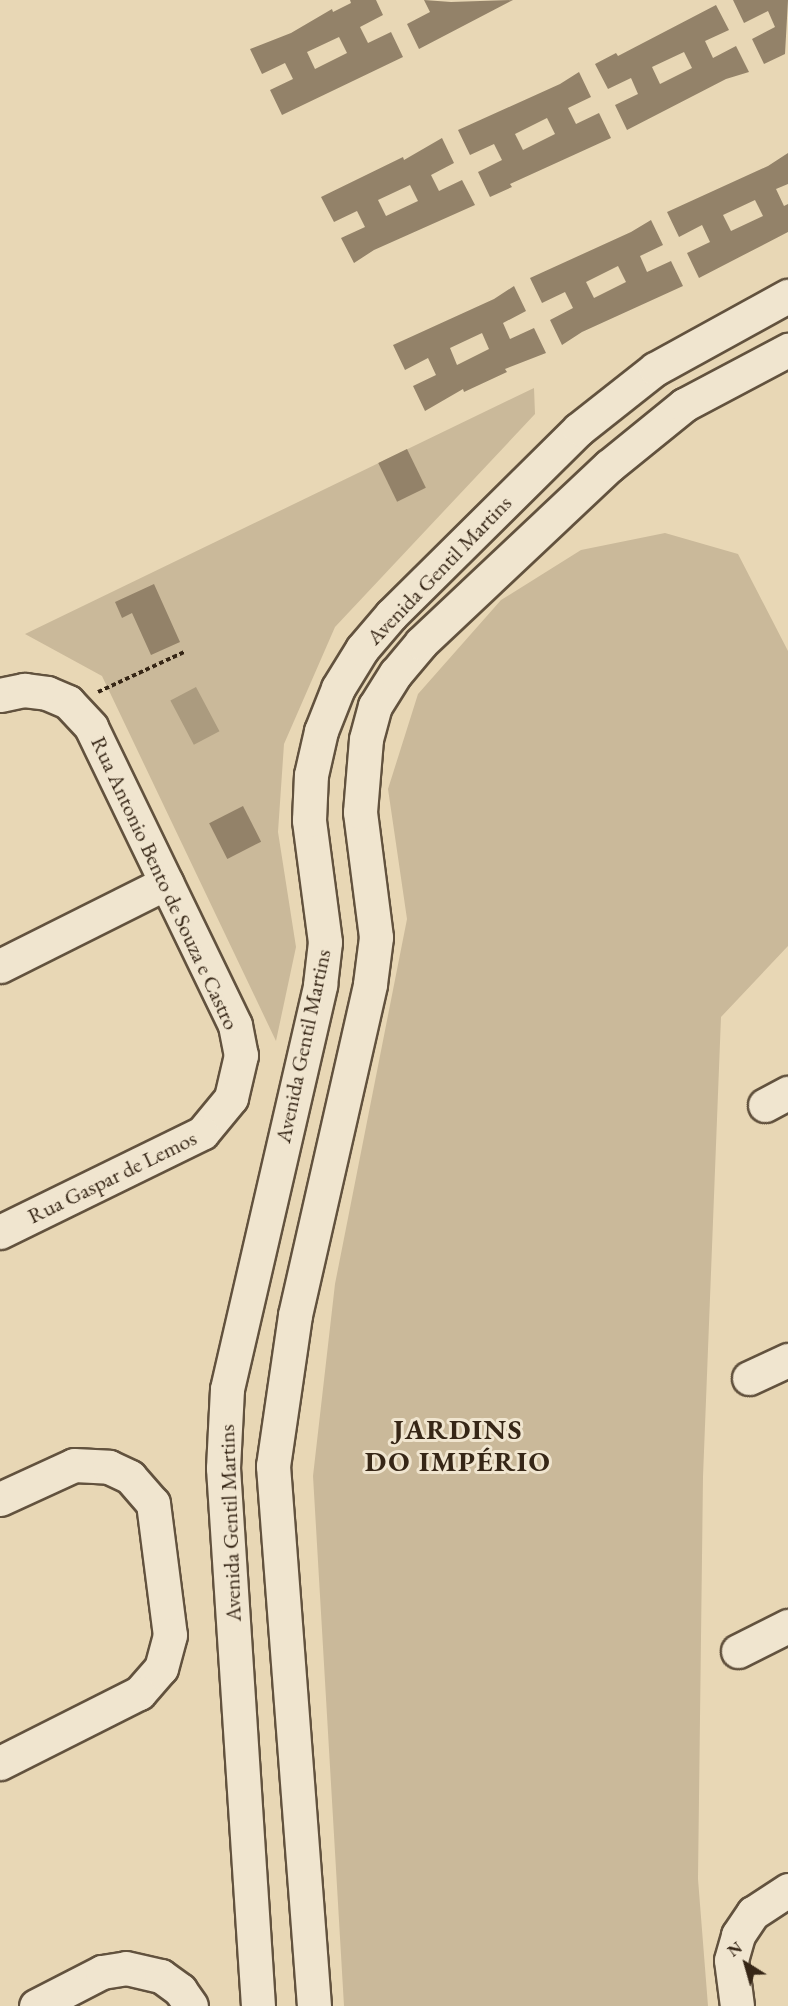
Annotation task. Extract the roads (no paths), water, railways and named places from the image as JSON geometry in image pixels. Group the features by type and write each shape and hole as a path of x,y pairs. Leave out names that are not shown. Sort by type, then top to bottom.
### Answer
{"main road":[{"name":"Avenida Gentil Martins","path":"258,2006 224,1457 227,1389 320,985 325,942 309,820 312,775 321,730 334,699 362,649 391,615 579,429 655,369 788,296"},
{"name":"Avenida Gentil Martins","path":"314,2006 273,1466 296,1316 370,984 376,937 360,812 366,739 375,706 396,673 421,643 609,466 684,405 788,350"},
{"path":"655,369 672,378 684,405"},
{"path":"579,429 587,450 609,466"},
{"name":"Rua Antonio Bento de Souza e Castro","path":"0,695 24,690 64,701 91,727 235,1025 241,1055 236,1084"},
{"path":"0,966 166,883"},
{"name":"Rua Gaspar de Lemos","path":"0,1232 202,1132 223,1111 236,1084"},
{"path":"748,1378 788,1360"},
{"path":"0,1499 74,1465 98,1465 123,1472 153,1503 170,1635 161,1668 139,1693 0,1762"},
{"path":"738,1651 788,1626"},
{"path":"737,2006 731,1960 744,1923 763,1904 788,1890"},
{"path":"36,2006 114,1969 138,1968 161,1976 180,1990 191,2006"}],"district":[{"name":"JARDINS DO IMPÉRIO","path":"458,1445"}]}
